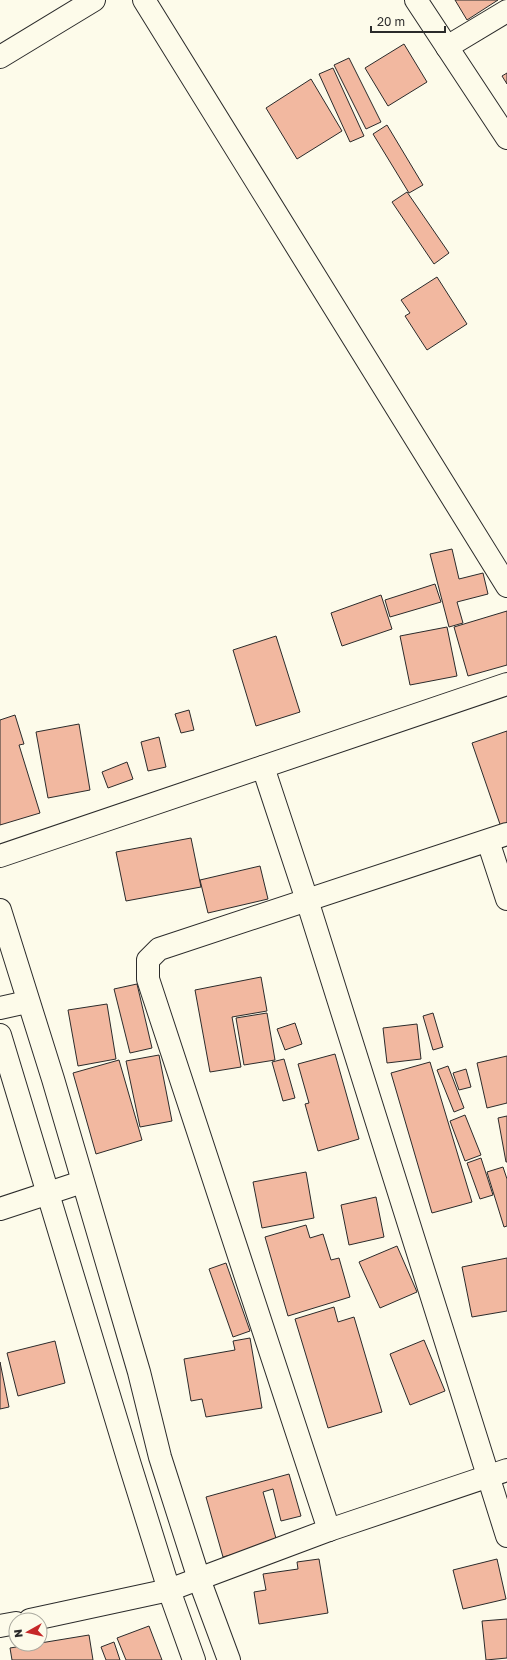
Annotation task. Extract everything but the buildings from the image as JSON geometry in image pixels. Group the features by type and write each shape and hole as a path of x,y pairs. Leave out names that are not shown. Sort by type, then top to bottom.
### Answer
{"street":[{"path":"0,56 94,0"},
{"path":"144,0 507,586"},
{"path":"416,0 507,138"},
{"path":"447,47 507,11"},
{"path":"0,856 507,684"},
{"path":"263,767 497,1473 507,1536"},
{"path":"329,1530 148,979 148,960 160,949 498,837 507,900"},
{"path":"0,910 27,1002 53,1079 139,1372 160,1457 199,1578 229,1660"},
{"path":"0,1008 27,1002"},
{"path":"0,1035 169,1590 194,1660"},
{"path":"0,1209 82,1182"},
{"path":"105,1381 139,1372"},
{"path":"48,1616 169,1590 329,1530 497,1473"}]}
